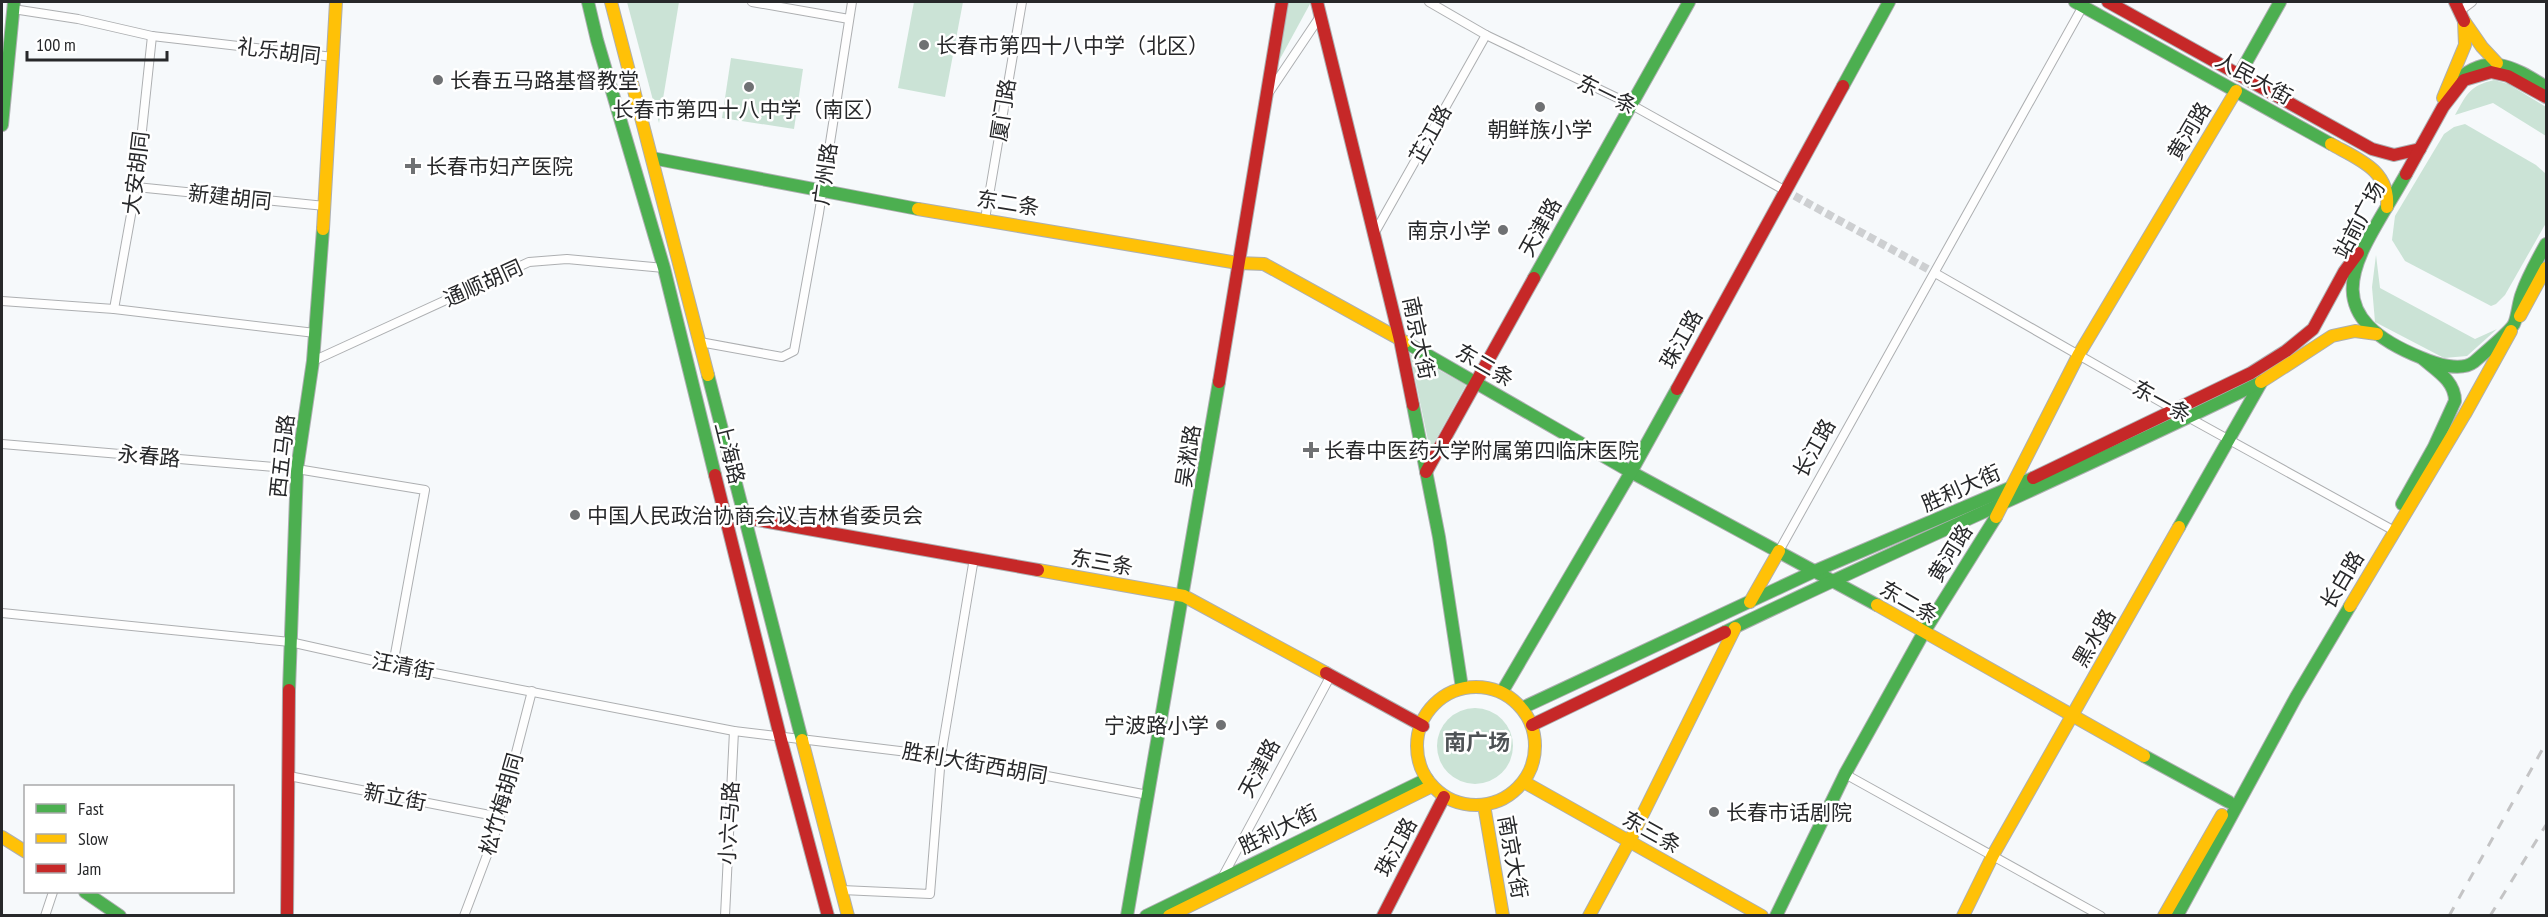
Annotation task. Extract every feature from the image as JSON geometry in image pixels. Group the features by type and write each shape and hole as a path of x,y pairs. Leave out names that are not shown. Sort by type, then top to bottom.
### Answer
{"main road":[{"name":"西五马路","path":"287,915 290,642 297,469 313,361 325,207 336,2"},
{"name":"上海路","path":"588,2 664,268 780,736 828,915"},
{"name":"上海路","path":"611,2 848,915"},
{"name":"吴淞路","path":"1127,915 1184,596 1264,100 1282,2"},
{"name":"南京大街","path":"1317,2 1400,340 1439,537 1462,688"},
{"path":"1321,15 1328,2"},
{"name":"天津路","path":"1426,472 1689,2"},
{"name":"珠江路","path":"1502,692 1631,472 1889,2"},
{"name":"人民大街","path":"2108,2 2380,152 2394,155 2420,149"},
{"path":"2239,75 2278,2"},
{"name":"人民大街","path":"2079,4 2372,167 2385,185 2387,208"},
{"path":"2,125 5,52 14,5"},
{"path":"2460,11 2482,47 2497,63 2527,74 2547,87"},
{"path":"2443,98 2448,80 2462,55 2466,42 2460,11"},
{"path":"2429,131 2443,98 2458,77 2472,67 2497,63"},
{"name":"站前广场","path":"2514,325 2472,364 2466,367 2447,367 2422,359 2377,334 2363,323 2350,291 2353,273 2367,243 2452,91 2464,80 2491,72 2501,73 2547,97"},
{"name":"黄河路","path":"1776,915 1845,774 1924,632 2008,494 2079,354 2235,90"},
{"name":"东二条","path":"652,158 821,189 837,195 1238,263 1264,264 1476,382 1631,472 1832,580 2072,717 2229,802"},
{"name":"胜利大街","path":"1532,725 1735,628 2251,373 2286,351 2313,330 2344,272 2367,243"},
{"path":"2514,325 2516,308 2524,284 2547,244"},
{"name":"长白路","path":"2177,915 2301,688 2465,414 2547,268"},
{"name":"胜利大街","path":"1522,708 1815,571 2008,494 2190,417 2262,381 2332,336 2355,331 2377,334"},
{"name":"长白路","path":"2164,915 2389,528 2446,423 2456,401 2455,393 2445,377 2422,359"},
{"name":"黑水路","path":"1964,915 1993,855 2262,381"},
{"name":"东三条","path":"746,518 1184,596 1423,726"},
{"name":"长江路","path":"1588,915 1629,842 1735,628 1779,551"},
{"path":"1481,686 1502,692 1522,708 1532,725 1534,755 1524,782 1503,799 1484,805 1457,802 1444,797 1430,783 1416,741 1423,726 1440,698 1462,688 1481,686"},
{"name":"东三条","path":"1524,782 1762,915"},
{"name":"胜利大街","path":"1146,915 1430,783"},
{"name":"胜利大街","path":"1169,915 1430,783"},
{"name":"珠江路","path":"1383,915 1444,797"},
{"name":"南京大街","path":"1484,805 1503,915"},
{"path":"2,837 24,851"},
{"path":"88,893 120,915"}],"street":[{"path":"752,2 849,19"},
{"name":"广州路","path":"700,342 782,357 789,356 795,346 852,2"},
{"name":"厦门路","path":"986,219 1022,2"},
{"name":"东一条","path":"1429,2 1486,35 1630,104 1784,190"},
{"path":"2460,11 2472,2"},
{"name":"长江路","path":"1779,551 1935,273 2079,4"},
{"name":"礼乐胡同","path":"14,5 152,36 333,57"},
{"path":"1264,100 1321,15"},
{"name":"芷江路","path":"1374,234 1486,35"},
{"name":"大安胡同","path":"114,309 136,187 152,36"},
{"name":"新建胡同","path":"136,187 325,207"},
{"name":"通顺胡同","path":"313,361 528,262 567,259 664,268"},
{"name":"东一条","path":"1935,273 2175,410 2389,528"},
{"path":"2,301 114,309 315,333"},
{"name":"永春路","path":"2,444 297,469 425,490 393,665"},
{"path":"842,890 930,894 941,756 974,558"},
{"name":"汪清街","path":"2,613 290,642 393,665 734,731 801,738"},
{"name":"天津路","path":"1222,878 1330,677"},
{"name":"松竹梅胡同","path":"464,915 500,817 532,691"},
{"name":"小六马路","path":"725,915 734,731"},
{"name":"胜利大街西胡同","path":"801,738 941,756 1148,795"},
{"path":"1845,774 2101,915"},
{"name":"新立街","path":"290,776 500,817"},
{"path":"45,915 51,893"}],"green space":[{"path":"627,2 679,2 659,123"},
{"path":"914,2 963,2 945,97 898,88"},
{"path":"1284,2 1311,2 1274,70"},
{"path":"731,58 803,69 794,129 722,118"},
{"path":"2494,80 2508,84 2546,107 2546,136 2493,103 2455,115 2474,88"},
{"path":"2465,124 2536,165 2546,174 2546,223 2505,295 2491,306 2405,261 2392,240 2395,216 2444,134 2454,127"},
{"path":"2376,255 2380,288 2475,339 2497,329 2467,356 2444,358 2375,322 2372,287"},
{"path":"1410,354 1466,385 1430,450"},
{"path":"1468,708 1482,708 1496,714 1507,725 1513,739 1510,761 1502,773 1482,784 1468,784 1454,778 1443,767 1437,753 1437,739 1443,725 1454,714"}],"tunnel":[{"path":"1784,190 1935,273"}],"railway":[{"path":"2449,916 2546,743"},
{"path":"2490,916 2546,825"}],"traffic: fast":[{"path":"2,125 14,2"},
{"path":"588,2 664,268 715,475"},
{"path":"1534,278 1689,2"},
{"path":"1843,86 1889,2"},
{"path":"2075,2 2331,144"},
{"path":"2239,75 2280,2"},
{"path":"2453,84 2477,67 2499,65 2521,73 2546,87"},
{"path":"652,158 918,209"},
{"path":"2406,174 2373,229 2354,278 2354,300 2364,321 2386,340 2441,365 2456,367 2469,365 2496,343 2514,324 2524,287 2546,244"},
{"path":"289,690 297,469 313,361 323,229"},
{"path":"1405,342 1631,472 1877,605"},
{"path":"2402,504 2434,447 2455,401 2449,382 2423,359"},
{"path":"708,375 802,740"},
{"path":"2179,527 2262,381"},
{"path":"1127,916 1219,382"},
{"path":"1725,632 2261,382"},
{"path":"1502,692 1677,389"},
{"path":"1413,405 1439,537 1462,688"},
{"path":"1522,708 1815,571 2033,478"},
{"path":"1776,916 1845,774 1924,632 1996,517"},
{"path":"2177,916 2296,697 2350,606"},
{"path":"2144,756 2229,802"},
{"path":"1146,916 1427,779"},
{"path":"86,893 120,916"}],"traffic: slow":[{"path":"323,229 336,2"},
{"path":"611,2 708,375"},
{"path":"2443,98 2465,45 2464,21 2482,47 2497,63"},
{"path":"1996,517 2079,354 2236,91"},
{"path":"2331,144 2361,161 2378,175 2387,194 2387,207"},
{"path":"918,209 1238,263 1264,264 1405,342"},
{"path":"2520,316 2546,268"},
{"path":"2261,382 2332,336 2355,331 2377,334"},
{"path":"2350,606 2465,414 2511,331"},
{"path":"1963,916 1993,855 2179,527"},
{"path":"1750,602 1779,551"},
{"path":"1038,570 1184,596 1326,673"},
{"path":"1877,605 2144,756"},
{"path":"1589,916 1629,842 1735,628"},
{"path":"1476,687 1509,697 1525,713 1535,746 1525,779 1509,795 1476,805 1443,795 1427,779 1417,746 1427,713 1443,697 1476,687"},
{"path":"802,740 848,916"},
{"path":"1524,782 1762,916"},
{"path":"1169,916 1432,786"},
{"path":"1484,805 1503,916"},
{"path":"2164,916 2222,815"},
{"path":"2,837 24,851"}],"traffic: jam":[{"path":"1219,382 1282,2"},
{"path":"1317,2 1400,340 1413,405"},
{"path":"2108,2 2372,149 2394,155 2420,149"},
{"path":"2455,2 2464,21"},
{"path":"2406,174 2443,107 2464,80 2491,72 2508,76 2546,97"},
{"path":"1677,389 1843,86"},
{"path":"2033,478 2251,373 2286,351 2313,329 2344,272 2358,253"},
{"path":"1426,472 1534,278"},
{"path":"715,475 780,736 828,916"},
{"path":"746,518 1038,570"},
{"path":"1532,725 1725,632"},
{"path":"1326,673 1423,726"},
{"path":"287,916 289,690"},
{"path":"1383,916 1444,797"}],"place":[{"name":"长春市第四十八中学（北区）","path":"924,45"},
{"name":"长春五马路基督教堂","path":"438,80"},
{"name":"长春市第四十八中学（南区）","path":"749,87"},
{"name":"朝鲜族小学","path":"1540,107"},
{"name":"长春市妇产医院","path":"413,166"},
{"name":"南京小学","path":"1503,230"},
{"name":"长春中医药大学附属第四临床医院","path":"1311,450"},
{"name":"中国人民政治协商会议吉林省委员会","path":"575,515"},
{"name":"宁波路小学","path":"1221,725"},
{"name":"长春市话剧院","path":"1714,812"}],"district":[{"name":"南广场","path":"1477,742"}]}
